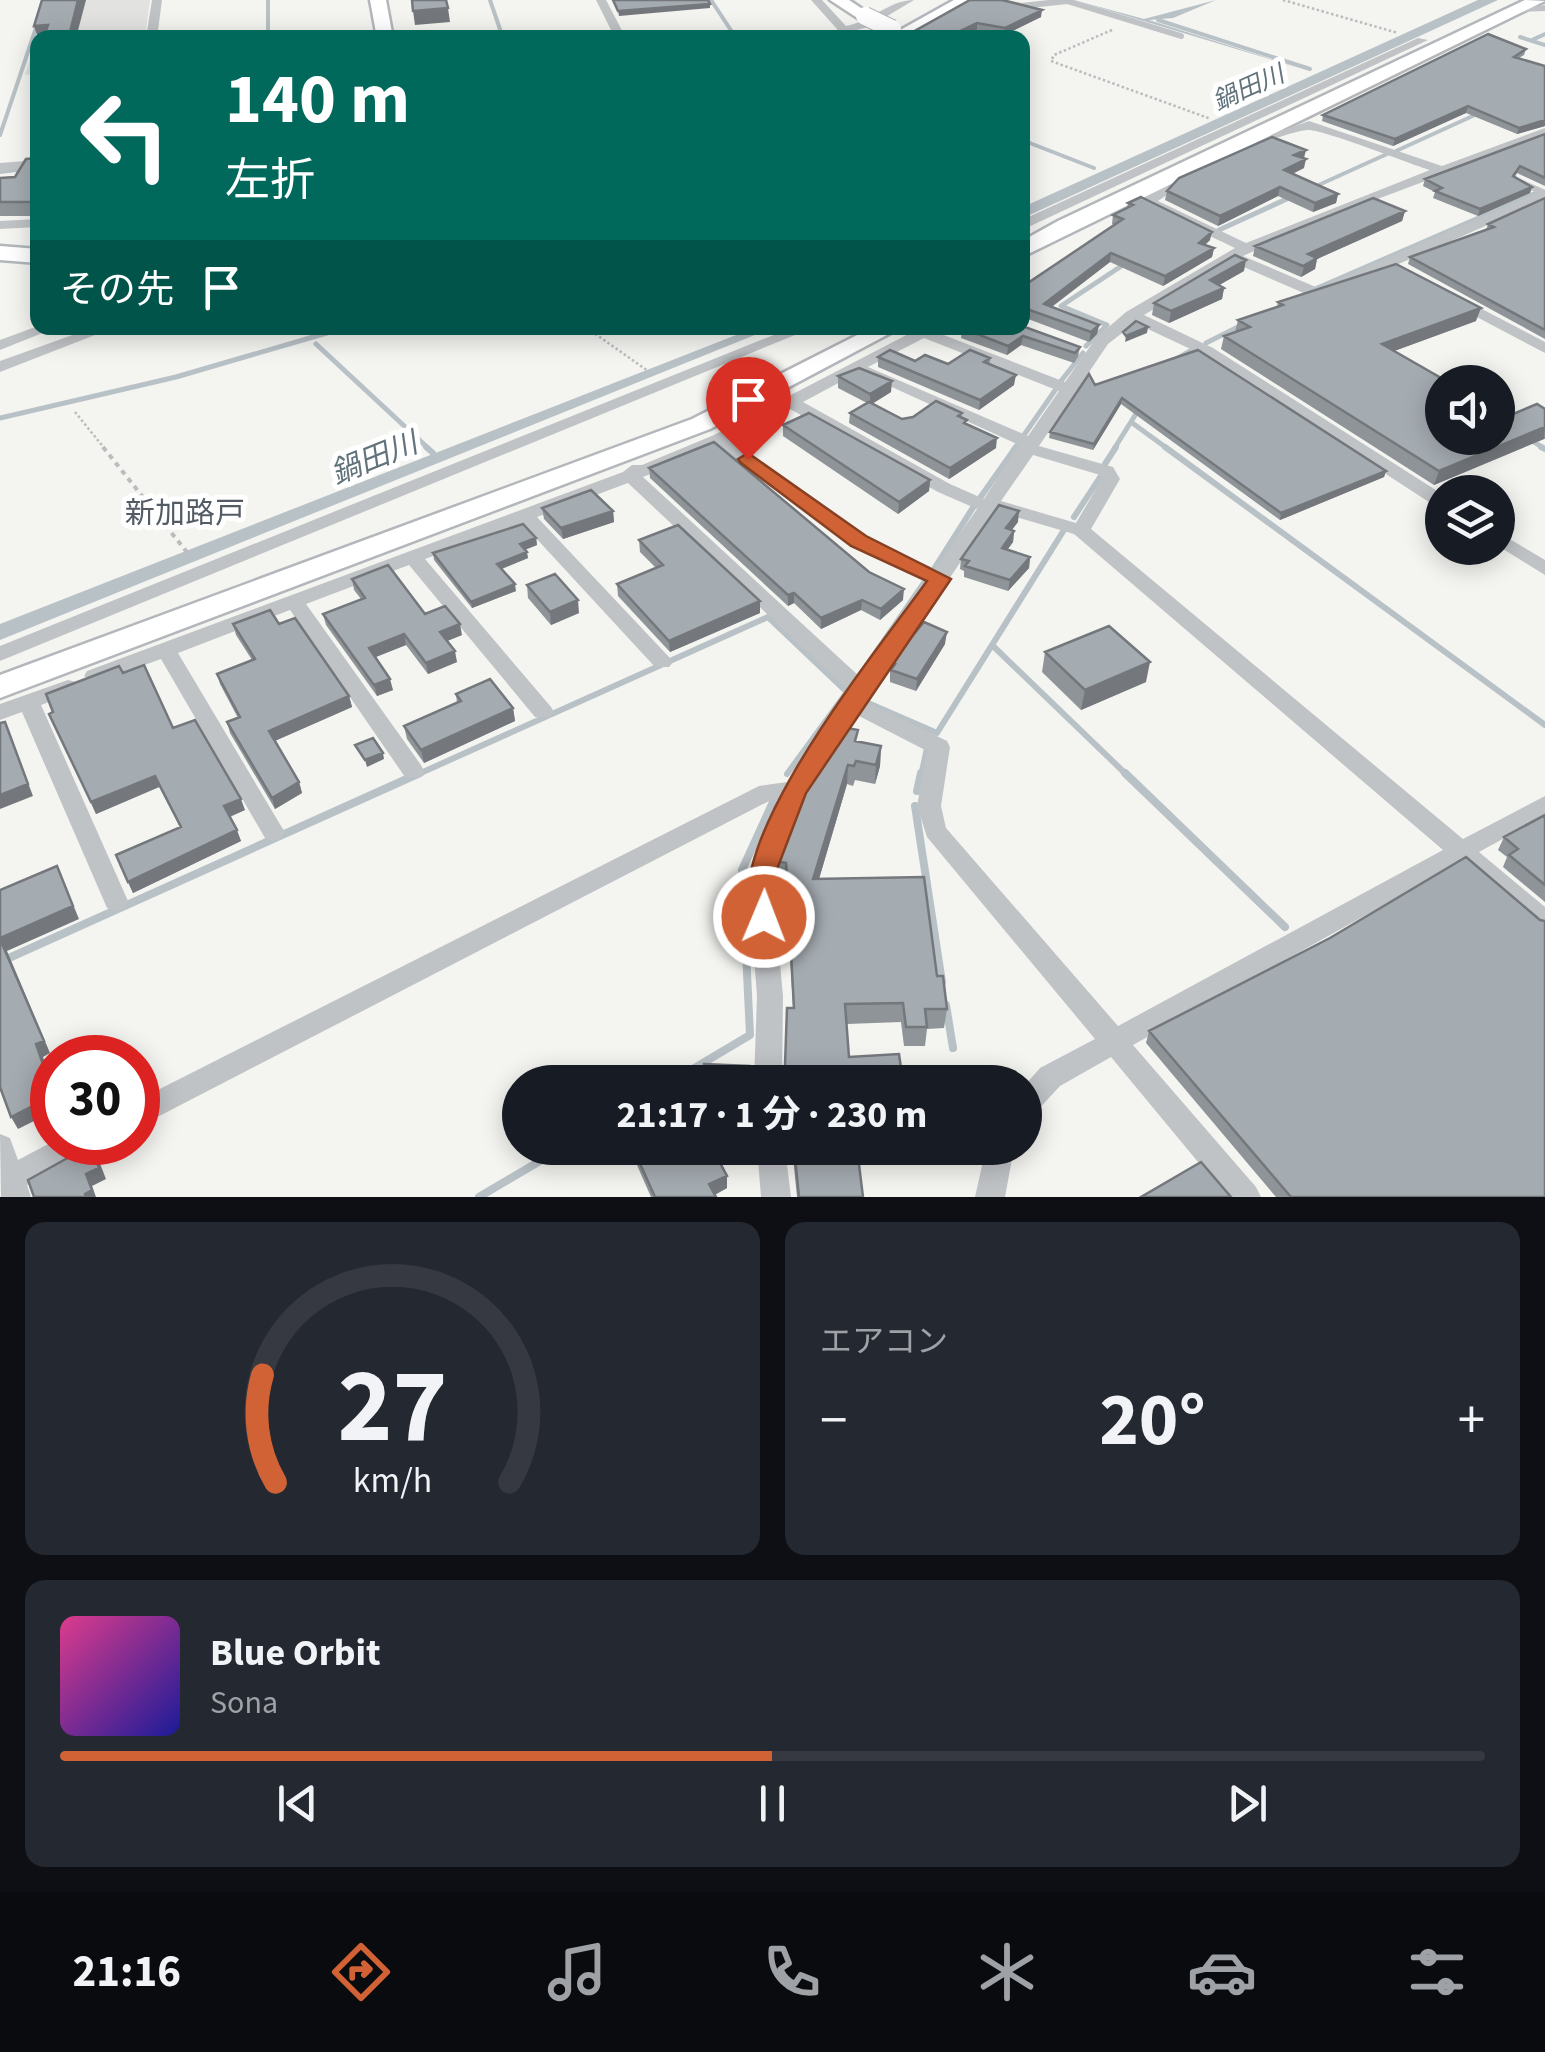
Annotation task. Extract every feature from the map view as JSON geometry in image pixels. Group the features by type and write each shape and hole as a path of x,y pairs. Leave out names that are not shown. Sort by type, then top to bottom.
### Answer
{"street":[{"path":"152,30 157,0"},
{"path":"378,0 384,30"},
{"path":"602,0 617,30"},
{"path":"816,0 846,30"},
{"path":"838,0 889,30"},
{"path":"855,30 909,0"},
{"path":"904,30 966,0"},
{"path":"1030,246 1065,225 1527,4 1545,8"},
{"path":"1030,222 1422,40"},
{"path":"1253,135 1286,134 1309,125 1439,169"},
{"path":"768,1065 770,996 760,877 794,790 1068,389 1084,350 1130,315 1241,253 1439,169 1545,132"},
{"path":"0,167 30,165"},
{"path":"1158,181 1164,192 1146,201 1312,294 1545,194"},
{"path":"0,225 30,224"},
{"path":"0,252 30,255"},
{"path":"1388,264 1405,274"},
{"path":"1440,292 1545,348"},
{"path":"1130,315 1207,350 1425,491"},
{"path":"0,344 30,334"},
{"path":"0,367 85,335"},
{"path":"0,654 787,335"},
{"path":"0,712 630,475 874,335"},
{"path":"833,356 860,355 914,335"},
{"path":"0,686 790,402 917,335"},
{"path":"939,335 1068,389"},
{"path":"856,367 1028,446 1108,471 1112,479 1080,530"},
{"path":"790,402 944,488 1080,530 1545,922"},
{"path":"711,431 858,541 940,579"},
{"path":"630,475 859,698 939,748 929,806 936,831 1246,1197"},
{"path":"524,514 662,662"},
{"path":"1515,549 1545,569"},
{"path":"412,557 544,712"},
{"path":"294,601 413,771"},
{"path":"166,650 274,832"},
{"path":"28,702 116,902"},
{"path":"160,1103 766,792 794,790"},
{"path":"1042,1086 1050,1077 1545,804"},
{"path":"0,1147 10,1189 46,1165"},
{"path":"773,1165 776,1197"},
{"path":"990,1197 997,1165"}],"lane":[{"path":"993,0 1022,6 1068,1 1181,36"},
{"path":"1516,180 1545,194"}],"path":[{"path":"1283,0 1400,34"},
{"path":"1115,30 1054,55 1051,61 1211,119"},
{"path":"597,335 645,369"},
{"path":"76,412 185,550"}],"shaded area":[{"path":"49,0 150,0 146,30 39,30"},
{"path":"1074,0 1144,19 1216,0 1173,18 1149,20 1306,70"},
{"path":"1478,0 1498,0 1030,215 1030,204"},
{"path":"736,335 755,335 0,640 0,624"}],"building":[{"path":"42,0 78,0 70,30 34,26"},
{"path":"412,0 446,0 448,8 413,11"},
{"path":"613,0 708,0 710,4 618,11"},
{"path":"970,0 1002,0 1042,10 1005,28 977,23 962,30 916,30"},
{"path":"1488,34 1526,49 1514,57 1545,66 1545,120 1519,128 1468,106 1395,139 1323,115"},
{"path":"1545,134 1545,178 1520,166 1513,176 1532,187 1480,209 1435,191 1442,188 1425,179"},
{"path":"1272,137 1306,150 1294,155 1306,159 1284,170 1338,194 1315,203 1280,187 1220,216 1167,191 1179,178"},
{"path":"30,159 30,202 0,202 0,178 15,177"},
{"path":"1141,197 1212,232 1199,243 1214,248 1165,276 1111,253 1044,304 1099,325 1091,332 1030,310 1030,282 1123,219 1113,215 1133,205 1128,203"},
{"path":"1373,198 1405,211 1308,254 1317,258 1303,266 1255,246"},
{"path":"1545,198 1545,330 1410,257 1494,227 1488,224"},
{"path":"1235,255 1246,260 1210,280 1224,288 1171,311 1154,303"},
{"path":"1396,264 1481,308 1382,344 1425,369 1425,455 1478,455 1439,471 1224,336 1250,327 1238,320 1283,305 1278,302"},
{"path":"1136,321 1148,327 1126,336 1123,332"},
{"path":"1030,329 1080,347 1075,353 1023,336 1008,346 980,335 1030,335"},
{"path":"890,350 915,361 925,355 948,364 970,350 990,358 984,362 1016,375 980,400 878,357"},
{"path":"1198,350 1386,471 1281,513 1122,398 1094,444 1050,432 1089,374 1095,385"},
{"path":"859,368 892,381 870,394 838,376"},
{"path":"936,401 962,413 958,416 967,420 964,423 997,438 950,468 850,413 869,402 902,419 913,417"},
{"path":"1537,404 1545,409 1545,427 1515,439 1515,413"},
{"path":"809,413 930,480 899,502 783,425"},
{"path":"714,442 869,572 904,589 881,609 862,600 821,618 794,593 788,595 649,468"},
{"path":"591,490 613,511 561,528 542,508"},
{"path":"999,505 1019,511 1006,528 1014,531 1002,548 1030,557 1010,580 965,566 969,561 961,559"},
{"path":"523,524 536,538 520,544 527,552 497,564 515,584 471,602 433,553"},
{"path":"678,525 760,601 669,641 617,584 663,565 639,540"},
{"path":"388,565 425,614 445,606 460,624 440,632 455,651 426,663 404,634 369,648 390,679 374,685 323,614 365,598 352,579"},
{"path":"555,574 578,600 550,612 527,585"},
{"path":"270,610 279,624 295,618 349,696 269,731 299,782 272,798 227,722 240,717 217,674 255,659 233,624"},
{"path":"924,622 947,632 917,679 891,670 895,664 890,663"},
{"path":"1109,626 1150,662 1085,690 1045,652"},
{"path":"144,665 173,728 195,720 241,799 224,806 237,830 128,882 116,855 181,827 155,776 91,802 49,714 53,712 46,694 119,666 123,673"},
{"path":"490,679 513,708 421,750 404,726 461,701 456,694"},
{"path":"5,722 28,784 0,795 0,723"},
{"path":"841,727 858,730 855,741 881,746 876,765 856,761 854,766 848,765 813,879 924,877 937,976 943,976 947,1009 925,1009 927,1027 906,1027 903,1003 845,1004 849,1057 899,1054 901,1065 785,1065 787,1008 794,1008 786,863 777,861 809,774 819,760 824,761"},
{"path":"373,738 383,753 365,760 355,745"},
{"path":"1545,815 1545,885 1509,855 1518,849 1504,837"},
{"path":"1466,857 1545,921 1545,1197 1291,1197 1149,1031 1330,938"},
{"path":"57,866 73,906 0,938 0,890"},
{"path":"0,939 41,1035 30,1035 30,1107 11,1117 0,1087"},
{"path":"1201,1162 1231,1197 1141,1197"},
{"path":"55,1165 99,1168 86,1174 92,1190 86,1197 34,1197 28,1180"},
{"path":"641,1165 721,1165 727,1176 709,1184 716,1197 655,1197"},
{"path":"796,1165 859,1165 863,1197 799,1197"}],"waterway":[{"path":"268,0 268,30"},
{"path":"490,0 500,30"},
{"path":"711,0 731,30"},
{"name":"鍋田川","path":"1158,20 1310,69"},
{"path":"35,30 37,25"},
{"path":"1532,40 1545,34"},
{"path":"1520,37 1545,45"},
{"path":"0,135 30,46"},
{"path":"1396,151 1477,114"},
{"path":"1030,143 1094,168"},
{"path":"1312,188 1387,154"},
{"path":"0,172 24,169"},
{"path":"1528,197 1539,192"},
{"path":"1313,290 1534,194"},
{"path":"1219,230 1291,197"},
{"path":"1086,346 1107,325 1061,306 1126,263"},
{"path":"1206,343 1240,326"},
{"path":"0,418 176,377 320,335"},
{"name":"鍋田川","path":"316,344 429,449"},
{"path":"1166,365 1192,350"},
{"path":"1061,381 1083,353"},
{"path":"1024,435 1056,389"},
{"path":"1114,449 1139,409"},
{"path":"1131,422 1168,449"},
{"path":"1529,439 1545,449 1541,447"},
{"path":"1014,449 1018,444"},
{"name":"鍋田川","path":"426,447 433,453"},
{"path":"980,498 1016,447"},
{"path":"1105,464 1116,447"},
{"path":"1165,447 1545,725"},
{"path":"1074,517 1101,476"},
{"path":"934,569 974,506"},
{"path":"992,645 1064,530"},
{"path":"859,677 926,580"},
{"path":"414,776 768,617 847,692 787,774"},
{"path":"868,703 937,733 992,645"},
{"path":"992,645 1128,776"},
{"path":"921,776 927,748"},
{"path":"0,962 420,773"},
{"path":"917,791 921,773"},
{"path":"1125,773 1285,927"},
{"path":"700,1065 750,1035 742,870 773,802"},
{"path":"915,806 942,982"},
{"path":"946,1005 953,1048"},
{"path":"479,1197 533,1165"}],"district":[{"name":"新加路戸","path":"185,513"}],"route":[{"path":"748,459 858,541 940,579 794,790 760,877 764,917"}]}
